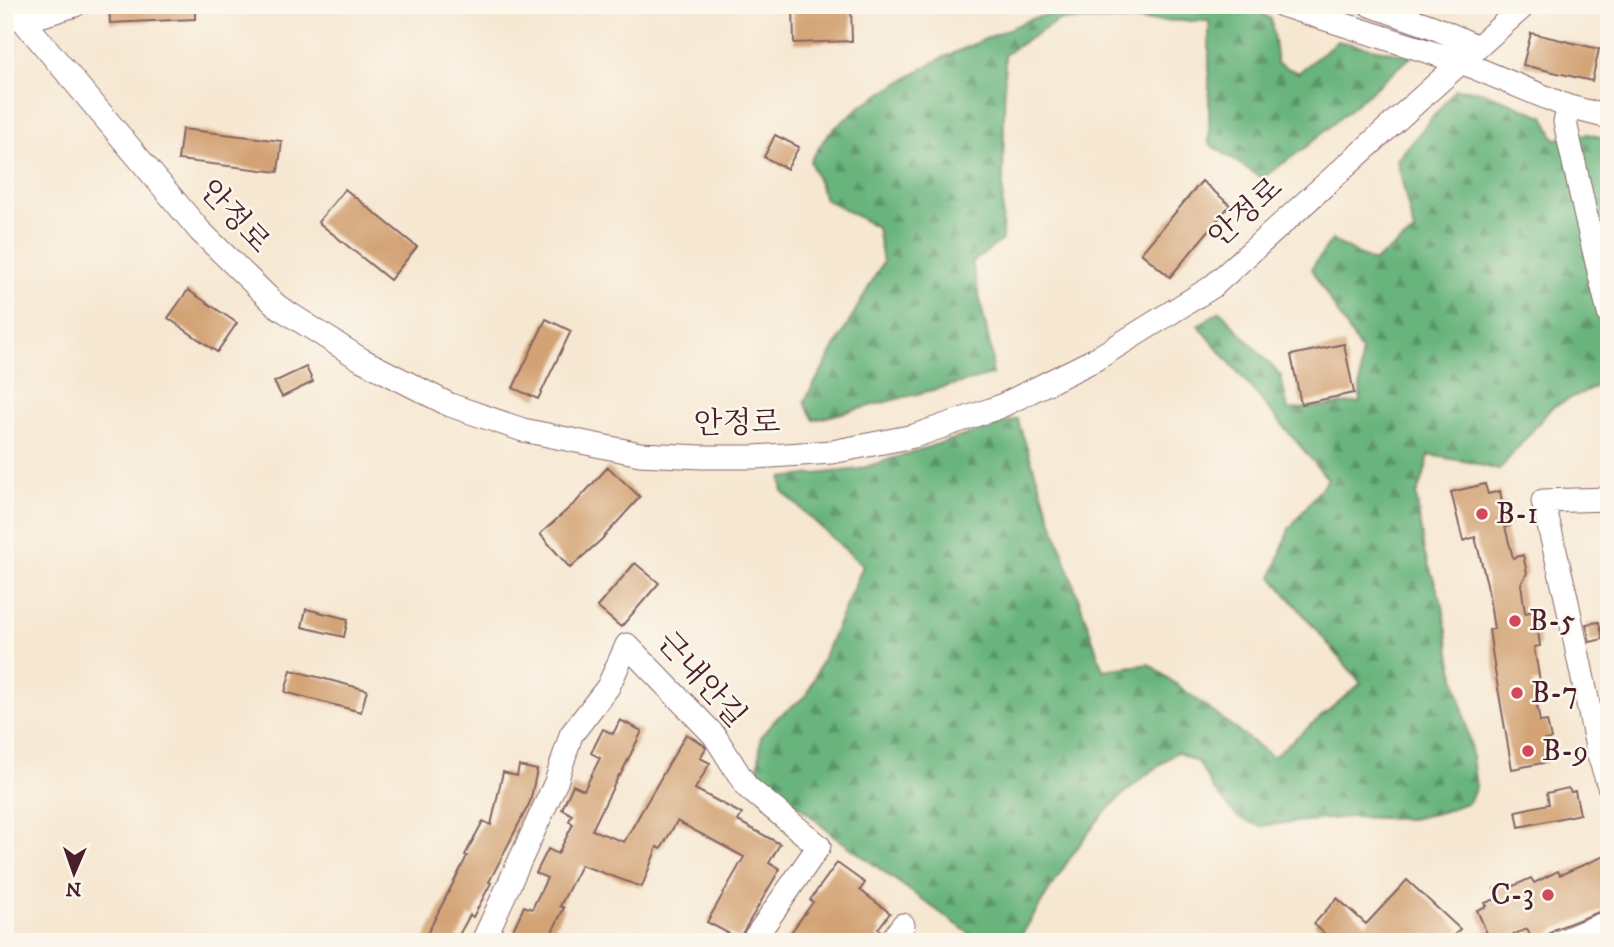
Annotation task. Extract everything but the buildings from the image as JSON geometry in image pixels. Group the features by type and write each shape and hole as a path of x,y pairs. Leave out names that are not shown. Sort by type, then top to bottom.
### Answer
{"street":[{"path":"17,13 75,5"},
{"path":"1282,5 1469,54"},
{"path":"1370,5 1433,27 1469,54 1569,107 1609,117"},
{"name":"안정로","path":"17,13 200,231 277,306 362,360 450,405 523,430 640,454 755,457 832,452 914,436 999,407 1096,359 1212,287 1525,5"},
{"path":"1569,107 1565,122 1609,313"},
{"path":"1609,499 1543,501 1598,752 1609,786"},
{"name":"근내안길","path":"484,939 556,782 571,735 608,687 626,645 714,735 747,787 819,846 752,942"},
{"path":"1560,942 1609,922"}],"green space":[{"path":"1089,5 1247,5 1271,19 1277,63 1298,73 1337,41 1412,56 1306,147 1262,178 1209,144 1209,21 1059,20 1005,54 1002,240 972,263 992,355 992,375 814,420 804,402 883,262 877,227 825,199 810,161 828,134 862,105 938,60 1031,19"},
{"path":"1456,89 1480,91 1544,116 1555,139 1588,134 1609,139 1609,341 1603,344 1603,383 1552,407 1499,470 1429,455 1416,494 1424,552 1443,606 1451,659 1470,742 1476,787 1469,802 1411,819 1351,817 1260,826 1237,817 1213,789 1199,763 1177,752 1126,792 1099,819 1066,864 1017,942 981,942 833,835 758,771 761,736 778,717 807,695 863,566 783,492 781,478 859,469 1017,419 1103,670 1149,664 1273,757 1361,683 1272,577 1289,529 1328,479 1198,325 1220,311 1281,376 1288,410 1360,402 1361,351 1311,269 1332,240 1373,262 1414,232 1397,160"}],"place":[{"name":"B-1","path":"1482,514"},
{"name":"B-5","path":"1515,621"},
{"name":"B-7","path":"1517,693"},
{"name":"B-9","path":"1528,751"},
{"name":"C-3","path":"1548,895"}]}
